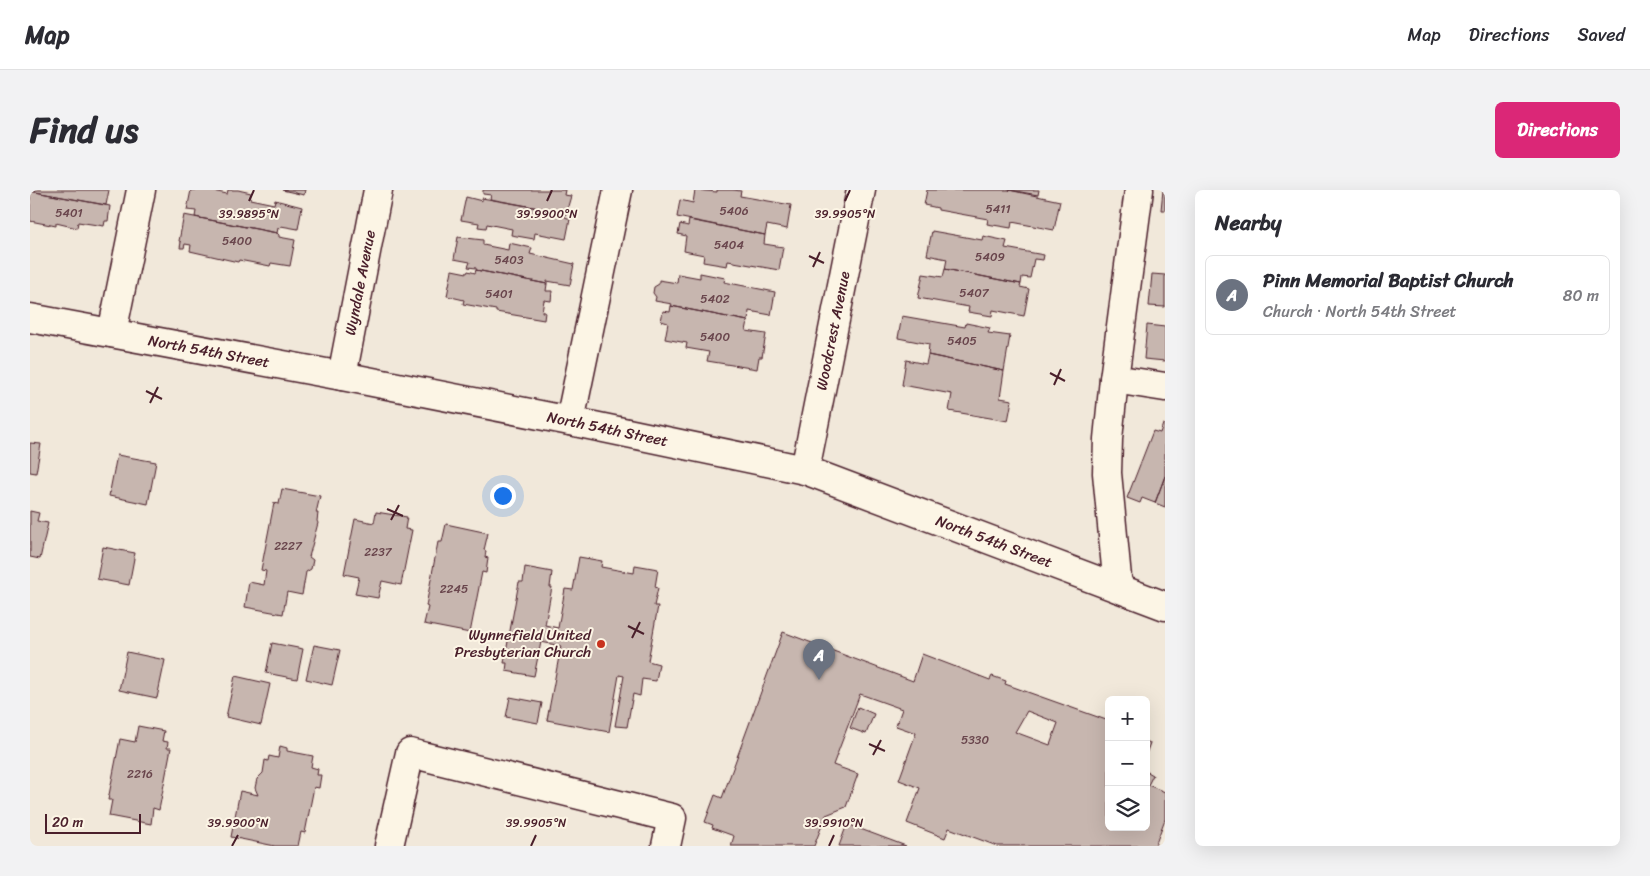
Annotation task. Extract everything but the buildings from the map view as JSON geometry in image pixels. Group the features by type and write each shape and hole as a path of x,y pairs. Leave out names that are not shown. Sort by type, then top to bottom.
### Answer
{"street":[{"path":"112,334 141,190"},
{"name":"Wyndale Avenue","path":"342,376 378,190"},
{"path":"570,421 618,190"},
{"name":"Woodcrest Avenue","path":"805,470 861,190"},
{"path":"1118,588 1107,472 1114,379 1139,190"},
{"name":"North 54th Street","path":"30,318 342,376 805,470 1165,606"},
{"path":"1114,379 1165,387"},
{"path":"389,846 410,753 672,818 666,846"}],"place":[{"name":"Wynnefield United Presbyterian Church","path":"601,644"},
{"name":"Pinn Memorial Baptist Church","path":"819,680"}]}
